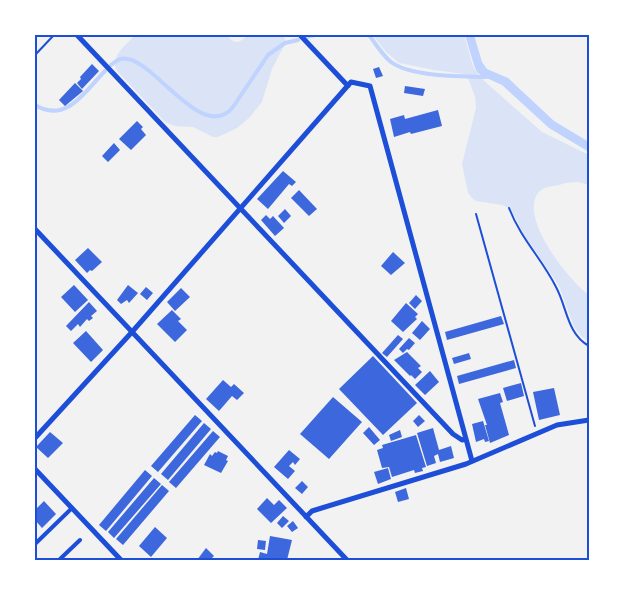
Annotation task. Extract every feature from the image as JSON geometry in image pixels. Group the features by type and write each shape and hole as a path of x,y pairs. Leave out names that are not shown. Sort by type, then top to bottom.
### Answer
{"street":[{"path":"77,35 452,434 462,440 466,439"},
{"path":"300,35 348,86"},
{"path":"35,438 132,332 351,82 370,86 472,461"},
{"path":"35,229 347,560"},
{"path":"306,517 312,511 472,461 557,425 589,420"},
{"path":"35,469 121,560"}],"lane":[{"path":"35,544 72,508"},
{"path":"59,560 80,540"}],"path":[{"path":"35,55 54,35"},
{"path":"509,208 521,235 556,287 572,328 580,339 589,346"},
{"path":"476,214 538,433"}],"shaded area":[{"path":"253,34 283,35 286,42 272,69 262,102 249,118 237,128 218,137 213,137 193,127 175,126 165,122 117,71 115,61 117,56 135,35 226,35 230,39 239,42"},
{"path":"373,35 464,35 473,66 481,78 542,132 589,155 589,186 574,182 548,187 538,193 534,204 535,218 549,248 570,277 589,295 589,342 574,327 559,286 523,233 511,209 502,205 476,201 468,193 462,164 476,108 475,97 468,78 463,74 399,63 386,52"}],"water":[{"path":"465,35 474,35 482,62 487,69 508,78 554,121 589,142 589,152 549,128 502,85 477,72"}],"building":[{"path":"92,64 99,71 82,89 77,83"},
{"path":"379,67 383,76 376,78 373,69"},
{"path":"75,83 83,91 65,106 59,100"},
{"path":"405,86 425,89 423,96 404,93"},
{"path":"438,110 442,126 394,137 390,119 404,115 405,119"},
{"path":"137,121 143,127 141,129 146,135 131,150 119,139"},
{"path":"114,143 120,150 108,162 102,156"},
{"path":"283,171 296,182 292,186 289,184 268,209 257,199"},
{"path":"299,190 317,209 309,216 291,198"},
{"path":"285,209 291,216 284,223 278,216"},
{"path":"266,215 270,219 273,216 284,228 275,236 261,220"},
{"path":"88,248 102,262 87,273 75,260"},
{"path":"393,252 405,263 391,275 381,266"},
{"path":"74,285 88,300 75,312 61,297"},
{"path":"128,285 138,293 129,303 127,300 121,304 117,300"},
{"path":"146,287 153,293 147,300 140,294"},
{"path":"181,288 190,297 175,311 167,302"},
{"path":"416,295 422,301 415,309 409,303"},
{"path":"89,302 97,311 91,316 93,318 89,321 87,319 80,327 78,324 71,331 66,326"},
{"path":"406,303 418,314 415,317 417,319 403,332 391,321"},
{"path":"172,310 181,319 178,321 187,330 175,342 157,324"},
{"path":"501,316 504,324 447,340 445,332"},
{"path":"422,321 430,329 420,340 412,333"},
{"path":"86,331 103,350 91,362 73,343"},
{"path":"398,335 403,339 387,357 382,353"},
{"path":"409,338 415,343 409,350 407,349 403,353 399,349"},
{"path":"407,352 421,366 418,368 422,372 415,379 394,360"},
{"path":"469,353 471,359 454,364 452,358"},
{"path":"373,356 417,403 383,435 339,389"},
{"path":"514,360 516,368 459,384 457,376"},
{"path":"430,371 439,382 425,395 415,385"},
{"path":"223,380 231,387 234,384 244,393 237,400 232,396 219,411 206,399"},
{"path":"521,383 524,396 507,401 503,388"},
{"path":"554,388 560,415 539,420 533,392"},
{"path":"500,393 503,402 500,403 509,435 490,443 485,425 487,425 478,399"},
{"path":"333,397 362,422 329,459 300,434"},
{"path":"195,415 202,421 158,472 151,466"},
{"path":"419,415 425,421 418,427 413,421"},
{"path":"483,421 489,441 485,442 484,439 476,442 472,424"},
{"path":"204,423 211,429 168,480 161,474"},
{"path":"369,427 380,440 374,445 363,433"},
{"path":"433,428 439,450 451,446 454,458 440,462 438,454 434,456 436,463 427,466 417,433"},
{"path":"400,430 402,437 391,441 389,435"},
{"path":"213,431 220,437 176,488 169,482"},
{"path":"50,432 63,443 48,458 36,447"},
{"path":"416,435 426,467 422,468 423,471 415,473 414,470 392,477 389,467 382,468 377,450 383,448 382,445"},
{"path":"289,450 300,459 295,465 293,462 289,466 295,471 288,479 274,467"},
{"path":"218,451 228,456 226,460 228,461 221,473 204,465 210,454 212,456"},
{"path":"388,468 391,479 378,484 374,472"},
{"path":"145,470 152,476 106,531 99,525"},
{"path":"154,478 161,484 114,538 108,532"},
{"path":"302,481 308,487 302,494 295,488"},
{"path":"162,485 169,491 123,545 116,539"},
{"path":"406,488 409,499 398,502 395,492"},
{"path":"267,498 274,505 279,500 287,508 271,523 257,509"},
{"path":"44,501 56,514 42,528 35,520 35,510"},
{"path":"283,516 289,521 282,528 277,523"},
{"path":"293,521 298,528 292,532 287,526"},
{"path":"155,527 167,538 151,557 139,546"},
{"path":"270,536 292,540 287,560 277,558 277,560 258,560 260,552 267,554"},
{"path":"258,540 266,541 265,550 257,549"},
{"path":"206,548 214,556 212,558 215,560 197,560"}],"waterway":[{"path":"307,37 314,35"},
{"path":"369,35 391,62 411,71 437,75 486,77"},
{"path":"111,65 123,59 140,64 195,109 209,116 221,116 233,107 268,55 285,43 298,40"},
{"path":"35,105 46,110 57,111 66,108 82,96 105,71"}]}
